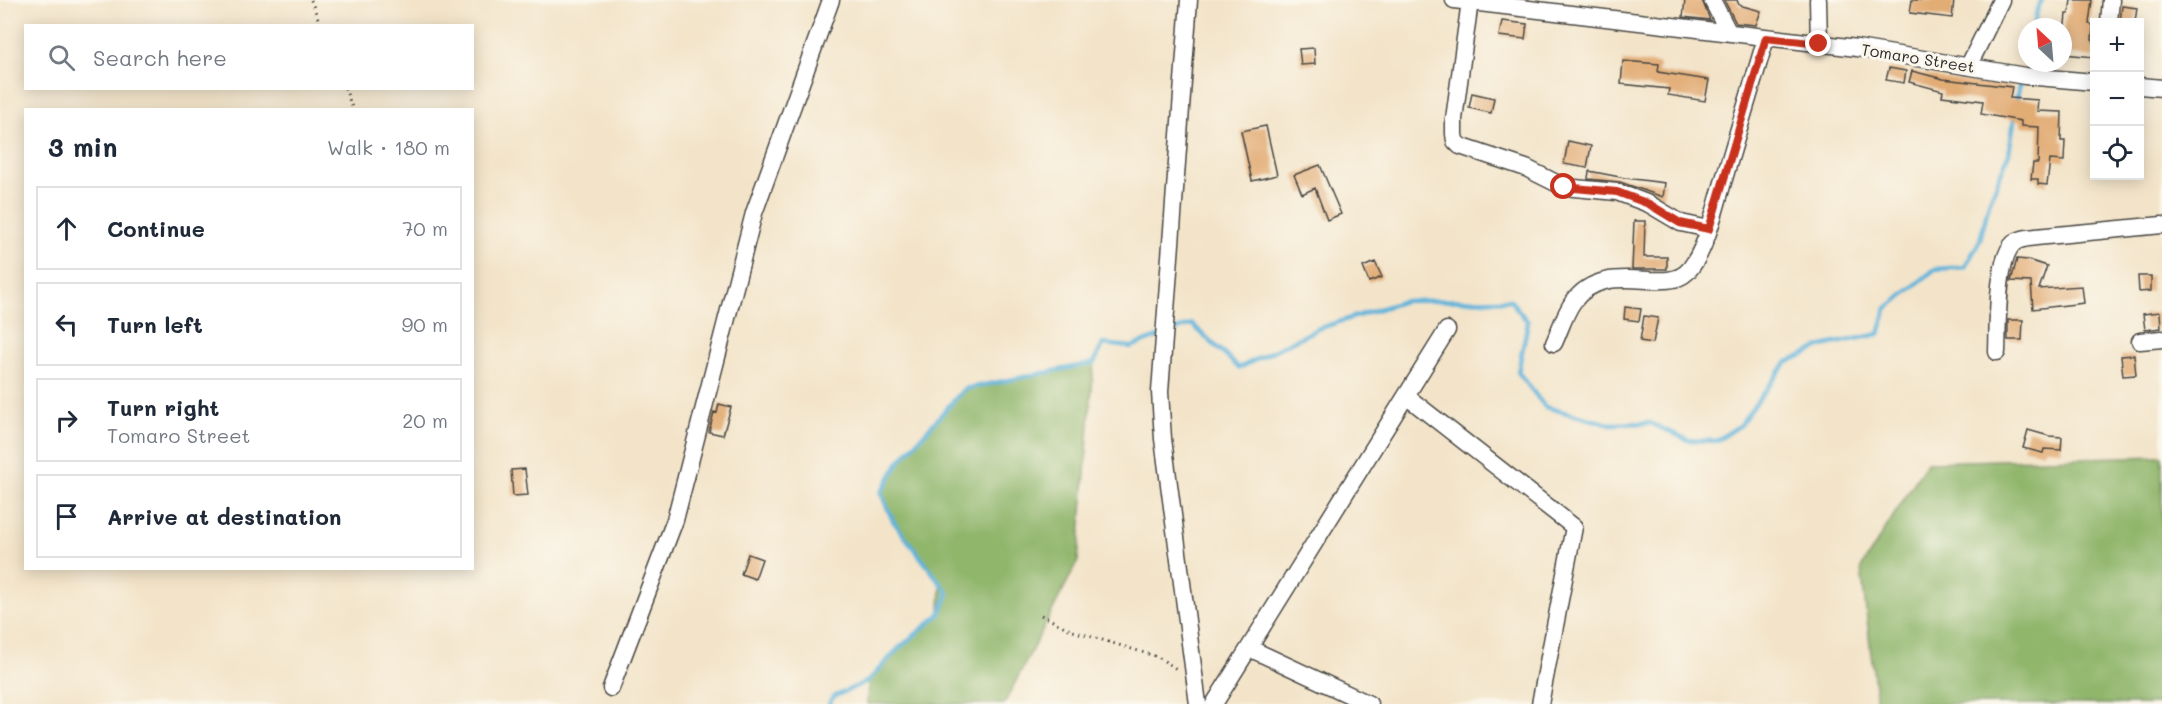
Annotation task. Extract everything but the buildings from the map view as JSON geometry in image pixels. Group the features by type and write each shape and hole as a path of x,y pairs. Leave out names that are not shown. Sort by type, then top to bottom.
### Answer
{"street":[{"path":"612,688 675,520 754,213 831,0"},
{"path":"1189,0 1161,392 1163,439 1198,704"},
{"path":"1712,0 1729,33"},
{"path":"1818,0 1819,44"},
{"path":"1969,65 2001,0"},
{"path":"2109,18 2111,0"},
{"path":"1462,1 1454,134 1455,141 1460,146 1526,168 1564,187 1617,192 1649,204 1680,223 1709,229"},
{"name":"Tomaro Street","path":"1462,1 1819,44 1969,65 2025,76 2090,82"},
{"path":"1554,343 1573,302 1587,288 1605,280 1633,278 1670,280 1681,277 1689,271 1709,229 1766,38"},
{"path":"2144,86 2162,88"},
{"path":"1997,352 1999,292 2003,263 2007,251 2014,242 2023,238 2162,225"},
{"path":"1214,704 1447,330"},
{"path":"2140,341 2162,339"},
{"path":"1406,396 1574,527 1540,704"},
{"path":"1249,648 1369,704"}],"path":[{"path":"311,0 320,24"},
{"path":"346,90 352,108"},
{"path":"1041,615 1073,631 1158,657 1195,681"}],"green space":[{"path":"1094,363 1078,561 1004,704 867,704 868,681 898,649 940,614 941,583 893,521 881,493 899,462 964,389"},
{"path":"2162,456 2162,704 1877,704 1861,568 1927,462"}],"waterway":[{"path":"2035,18 2042,0"},
{"path":"2016,103 2023,80"},
{"path":"1168,333 1192,324 1239,368 1317,329 1404,301 1510,300 1528,322 1518,372 1545,407 1609,424 1650,423 1688,440 1716,441 1739,426 1786,363 1822,346 1879,334 1886,309 1935,269 1965,267 1980,240 1989,203 2009,153 2015,114"},
{"path":"829,704 833,697 868,681 898,649 940,614 948,593 893,521 881,493 899,462 964,389 1094,363 1103,344 1131,347 1160,336"}],"route":[{"path":"1564,187 1617,192 1649,204 1680,223 1709,229 1766,38 1819,44"}]}
